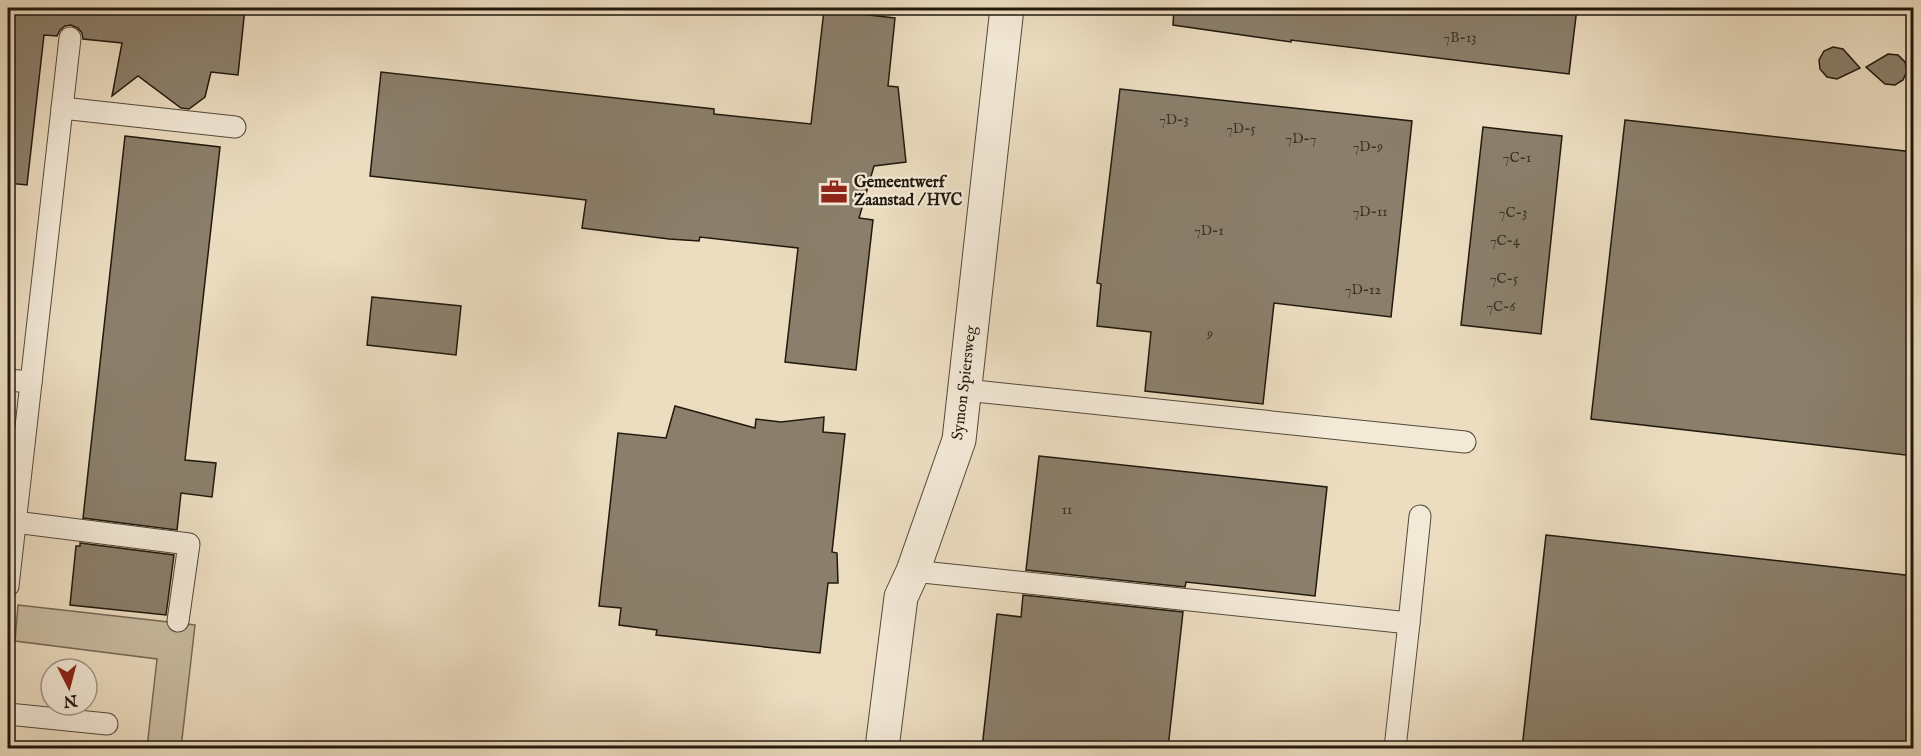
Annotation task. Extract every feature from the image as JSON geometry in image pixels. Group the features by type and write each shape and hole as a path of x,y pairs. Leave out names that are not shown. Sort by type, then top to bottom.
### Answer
{"street":[{"name":"Symon Spiersweg","path":"882,748 901,597 913,571 959,440 1007,8"}],"lane":[{"path":"8,586 70,38"},
{"path":"62,108 235,127"},
{"path":"8,380 31,382"},
{"path":"965,390 1466,442"},
{"path":"1395,748 1420,516"},
{"path":"15,522 189,544 178,621"},
{"path":"913,571 1409,623"},
{"path":"8,714 107,724"}],"shaded area":[{"path":"18,605 195,625 181,748 147,748 157,659 15,641"}],"building":[{"path":"8,8 245,8 238,75 211,72 205,97 189,109 181,108 138,76 112,96 122,43 83,39 78,28 71,25 65,26 57,36 44,35 27,185 8,183"},
{"path":"1174,8 1577,8 1569,74 1291,40 1291,42 1173,25"},
{"path":"824,10 895,18 888,86 898,87 906,162 874,166 859,218 873,220 856,370 785,362 798,248 700,237 699,241 669,239 582,228 586,200 370,176 381,72 714,109 714,114 811,124"},
{"path":"1833,47 1843,49 1860,68 1837,79 1827,77 1820,69 1819,60 1824,51"},
{"path":"1888,54 1898,55 1905,62 1907,71 1903,80 1895,85 1885,84 1866,67"},
{"path":"1120,89 1412,121 1391,317 1274,303 1263,404 1145,391 1151,332 1097,326 1101,284 1097,283"},
{"path":"1625,120 1914,152 1914,456 1591,419"},
{"path":"1483,127 1562,136 1541,334 1461,325"},
{"path":"125,136 220,147 185,460 216,463 212,497 181,493 177,530 83,518"},
{"path":"372,297 461,306 456,355 367,345"},
{"path":"675,406 755,428 756,419 781,422 824,417 823,432 845,434 832,552 837,553 838,583 828,583 820,653 656,635 657,630 619,625 621,608 599,606 618,433 666,438"},
{"path":"1039,456 1327,487 1315,596 1186,582 1185,587 1026,570"},
{"path":"1546,535 1914,576 1914,748 1522,748"},
{"path":"80,543 174,555 166,615 70,605 76,546 80,546"},
{"path":"1023,595 1183,612 1168,748 982,748 997,614 1021,617"}],"place":[{"name":"Gemeentwerf Zaanstad / HVC","path":"834,192"}]}
